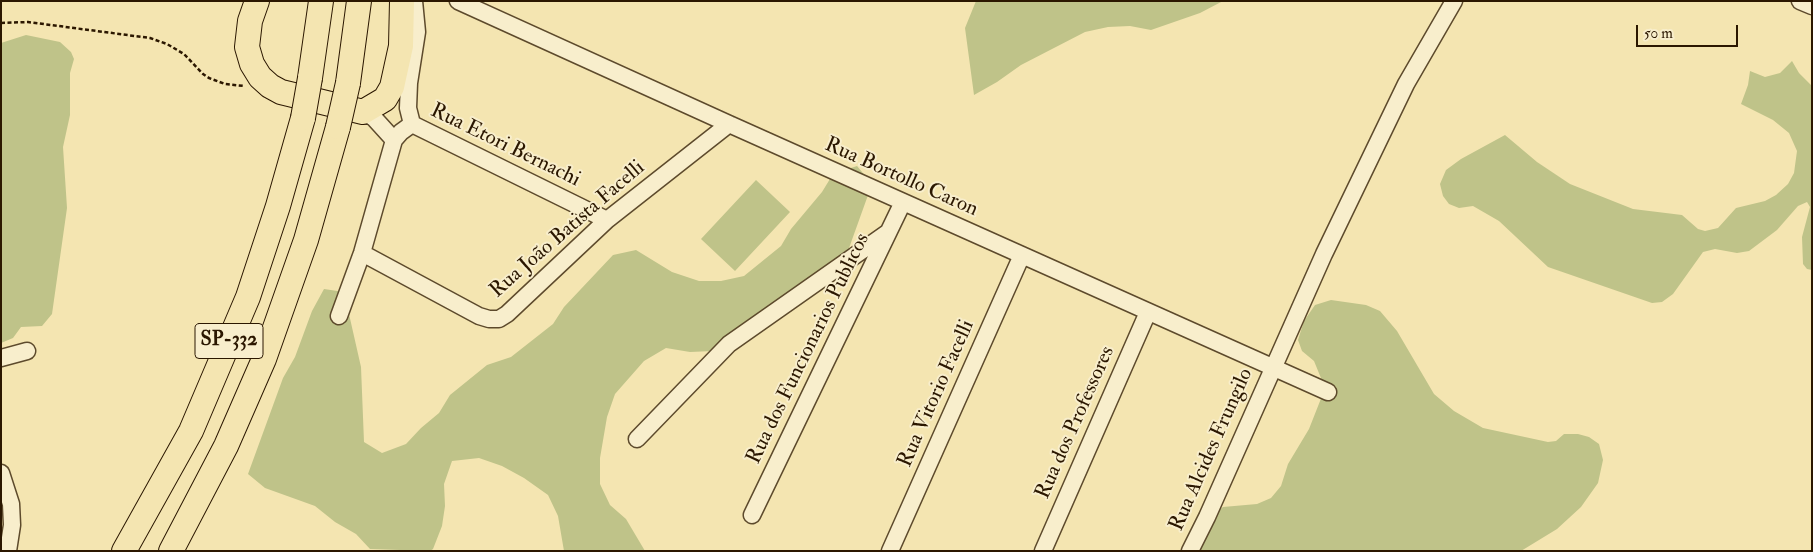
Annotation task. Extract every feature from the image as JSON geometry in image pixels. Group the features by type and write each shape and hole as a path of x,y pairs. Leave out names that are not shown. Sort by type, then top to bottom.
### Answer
{"highway":[{"path":"257,1 250,21 247,47 252,64 260,77 270,86 281,92 363,112 385,98 392,87 401,46 402,1"},
{"name":"SP-332","path":"124,551 191,432 248,298 278,206 303,118 321,1"},
{"name":"SP-332","path":"171,551 226,446 264,359 306,240 338,127 348,83 359,1"}],"street":[{"path":"339,316 362,253 394,140 412,124 408,108 409,83 417,32 414,1"},
{"name":"Rua Bortollo Caron","path":"458,1 1328,392"},
{"name":"Rua Alcides Frungilo","path":"1190,551 1324,254 1406,84 1454,1"},
{"path":"1800,1 1812,6"},
{"path":"363,112 374,118 394,140"},
{"name":"Rua Etori Bernachi","path":"412,124 607,220"},
{"name":"Rua João Batista Facelli","path":"362,253 479,316 498,319 507,314 607,220 729,124"},
{"name":"Rua dos Funcionarios Publicos","path":"752,515 903,202"},
{"path":"637,439 729,344 889,231"},
{"name":"Rua Vitorio Facelli","path":"890,551 1022,256"},
{"name":"Rua dos Professores","path":"1042,551 1148,312"},
{"path":"1,358 27,351"},
{"path":"1,473 11,504 12,524 8,551"}],"path":[{"path":"1,23 28,22 150,38 167,44 184,54 209,78 225,84 251,87 270,86"}],"green space":[{"path":"976,1 1223,1 1200,13 1151,30 1130,26 1108,27 1085,32 1021,65 974,95 965,28"},
{"path":"26,35 60,42 71,52 74,59 70,73 70,115 63,147 67,208 52,314 42,326 21,327 13,338 1,343 1,43"},
{"path":"1792,61 1799,73 1812,86 1812,270 1807,269 1803,264 1802,237 1810,207 1807,202 1798,206 1777,230 1749,251 1737,253 1715,249 1703,252 1673,294 1662,302 1652,303 1548,267 1499,221 1473,206 1459,208 1449,204 1443,196 1440,184 1446,170 1461,159 1505,135 1537,162 1570,184 1633,209 1682,215 1698,229 1705,231 1718,228 1736,208 1765,201 1776,195 1788,184 1794,173 1797,151 1789,133 1773,120 1741,104 1748,85 1750,71 1765,77 1780,73"},
{"path":"857,166 872,184 839,276 713,351 690,352 666,348 644,361 615,394 607,417 600,458 600,484 610,505 626,519 645,551 564,551 558,516 548,495 524,478 502,466 479,458 452,461 444,484 445,506 442,526 433,549 430,551 370,549 356,534 335,522 315,506 265,488 248,474 283,378 295,357 312,311 324,289 344,292 361,367 364,442 382,453 406,444 439,413 450,395 487,365 511,357 553,324 564,307 613,255 636,250 672,272 699,281 721,281 744,276 781,246 791,229 822,192 833,174"},
{"path":"756,180 790,212 735,271 701,239"},
{"path":"1331,300 1366,305 1380,311 1397,331 1434,394 1454,411 1483,428 1548,442 1556,441 1564,434 1578,434 1589,437 1599,444 1603,460 1598,483 1581,507 1557,529 1521,551 1199,551 1214,514 1223,507 1257,504 1271,498 1281,486 1288,464 1309,429 1322,396 1323,383 1314,361 1302,351 1298,340 1304,321 1315,305"}]}
